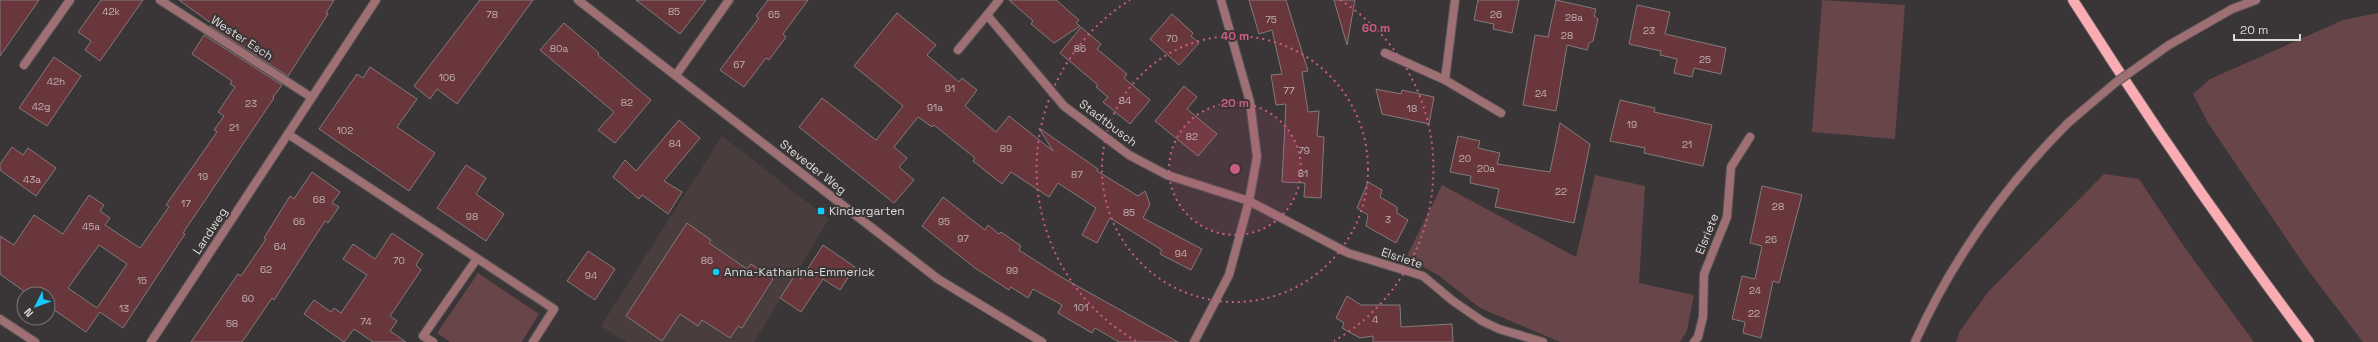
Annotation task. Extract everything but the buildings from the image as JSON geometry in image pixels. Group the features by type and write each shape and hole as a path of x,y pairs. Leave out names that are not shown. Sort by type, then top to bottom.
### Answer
{"main road":[{"path":"2073,0 2148,117 2247,259 2309,342"}],"street":[{"path":"24,66 70,0"},
{"name":"Wester Esch","path":"160,0 311,97"},
{"name":"Landweg","path":"151,342 376,0"},
{"name":"Steveder Weg","path":"578,0 938,279 1042,342"},
{"path":"676,75 729,0"},
{"path":"958,50 999,0"},
{"path":"1194,342 1229,275 1249,202 1257,156 1250,102 1221,0"},
{"path":"1445,80 1455,0"},
{"path":"1915,342 1955,264 1990,214 2029,164 2068,123 2114,83 2169,44 2232,9 2256,0"},
{"name":"Stadtbusch","path":"987,15 1042,82 1064,106 1129,155 1167,175 1249,202"},
{"path":"1385,53 1445,80 1501,113"},
{"path":"288,134 476,260 554,309 533,342"},
{"name":"Elsriete","path":"1694,342 1698,337 1703,317 1704,274 1727,217 1731,167 1750,137"},
{"name":"Elsriete","path":"1249,202 1348,253 1423,276 1453,301 1482,321 1499,329 1544,342"},
{"path":"433,342 423,336 476,260"},
{"path":"0,319 35,342"}],"shaded area":[{"path":"1822,0 1905,5 1895,139 1812,132"},
{"path":"2378,13 2378,342 2363,342 2307,269 2208,123 2193,94 2210,79 2343,20"},
{"name":"Anna-Katharina-Emmerick","path":"722,136 829,219 754,342 626,342 601,326"},
{"path":"2104,174 2139,179 2185,248 2254,342 1956,342 1960,331 1988,292"},
{"path":"1595,175 1645,186 1639,283 1694,295 1687,331 1680,342 1560,342 1480,308 1438,275 1406,258 1442,185 1576,257"},
{"path":"478,273 539,314 522,342 450,342 437,333"}],"place":[{"name":"Kindergarten","path":"821,211"},
{"name":"Anna-Katharina-Emmerick","path":"716,272"}]}
